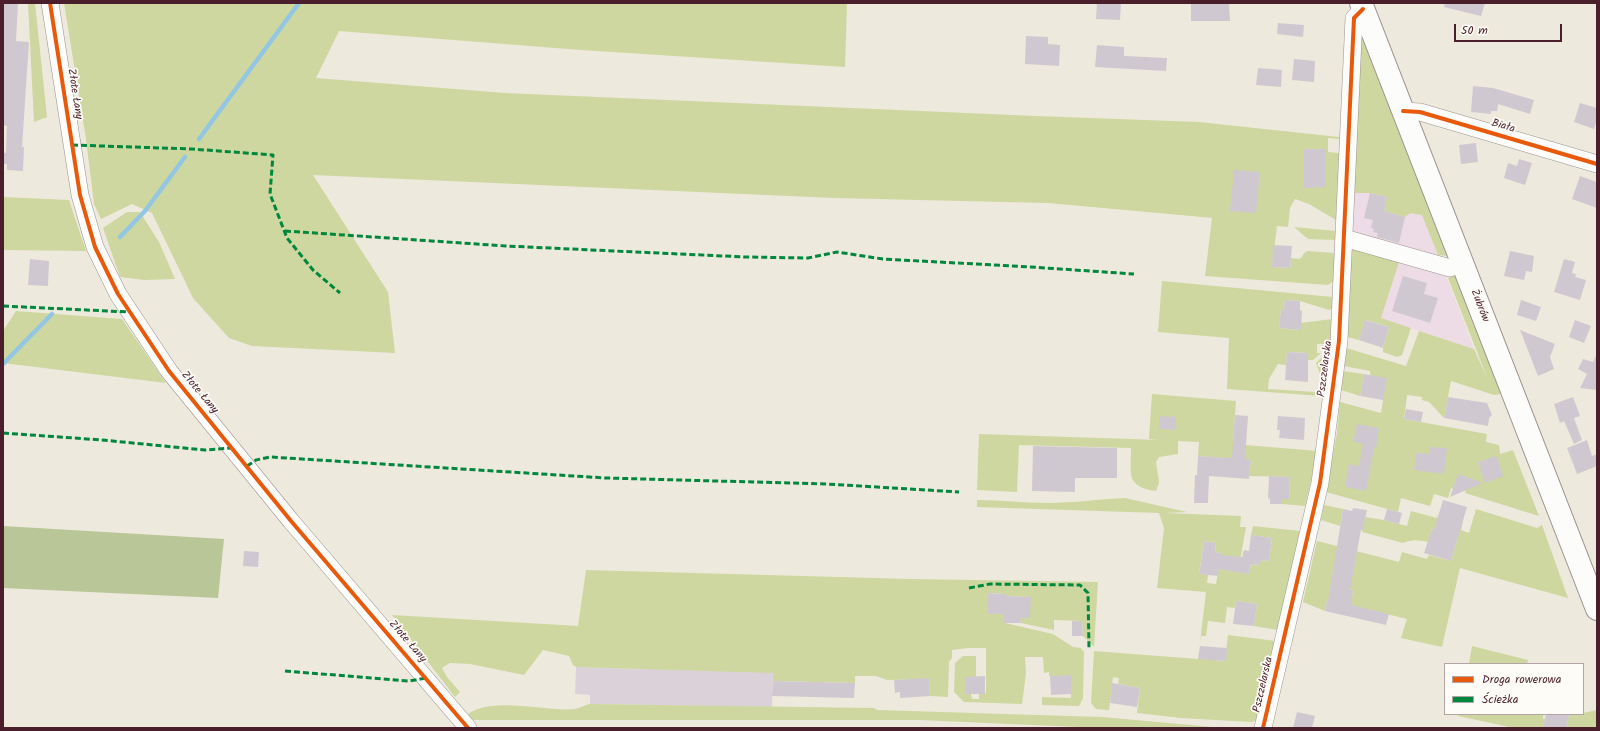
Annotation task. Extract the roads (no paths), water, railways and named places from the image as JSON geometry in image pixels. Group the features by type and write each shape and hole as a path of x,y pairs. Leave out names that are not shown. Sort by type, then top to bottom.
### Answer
{"main road":[{"name":"Żubrów","path":"1362,6 1429,174 1461,262 1597,609"}],"street":[{"name":"Złote Łany","path":"50,3 81,200 95,247 118,294 169,371 291,521 468,728"},
{"name":"Pszczelarska","path":"1263,728 1321,482 1339,337 1354,18 1362,6"},
{"name":"Biała","path":"1404,111 1420,112 1597,164"},
{"path":"1344,238 1450,268 1461,262"}],"waterway":[{"path":"199,139 299,3"},
{"path":"120,237 145,211 185,157"},
{"path":"3,364 52,314"}]}
